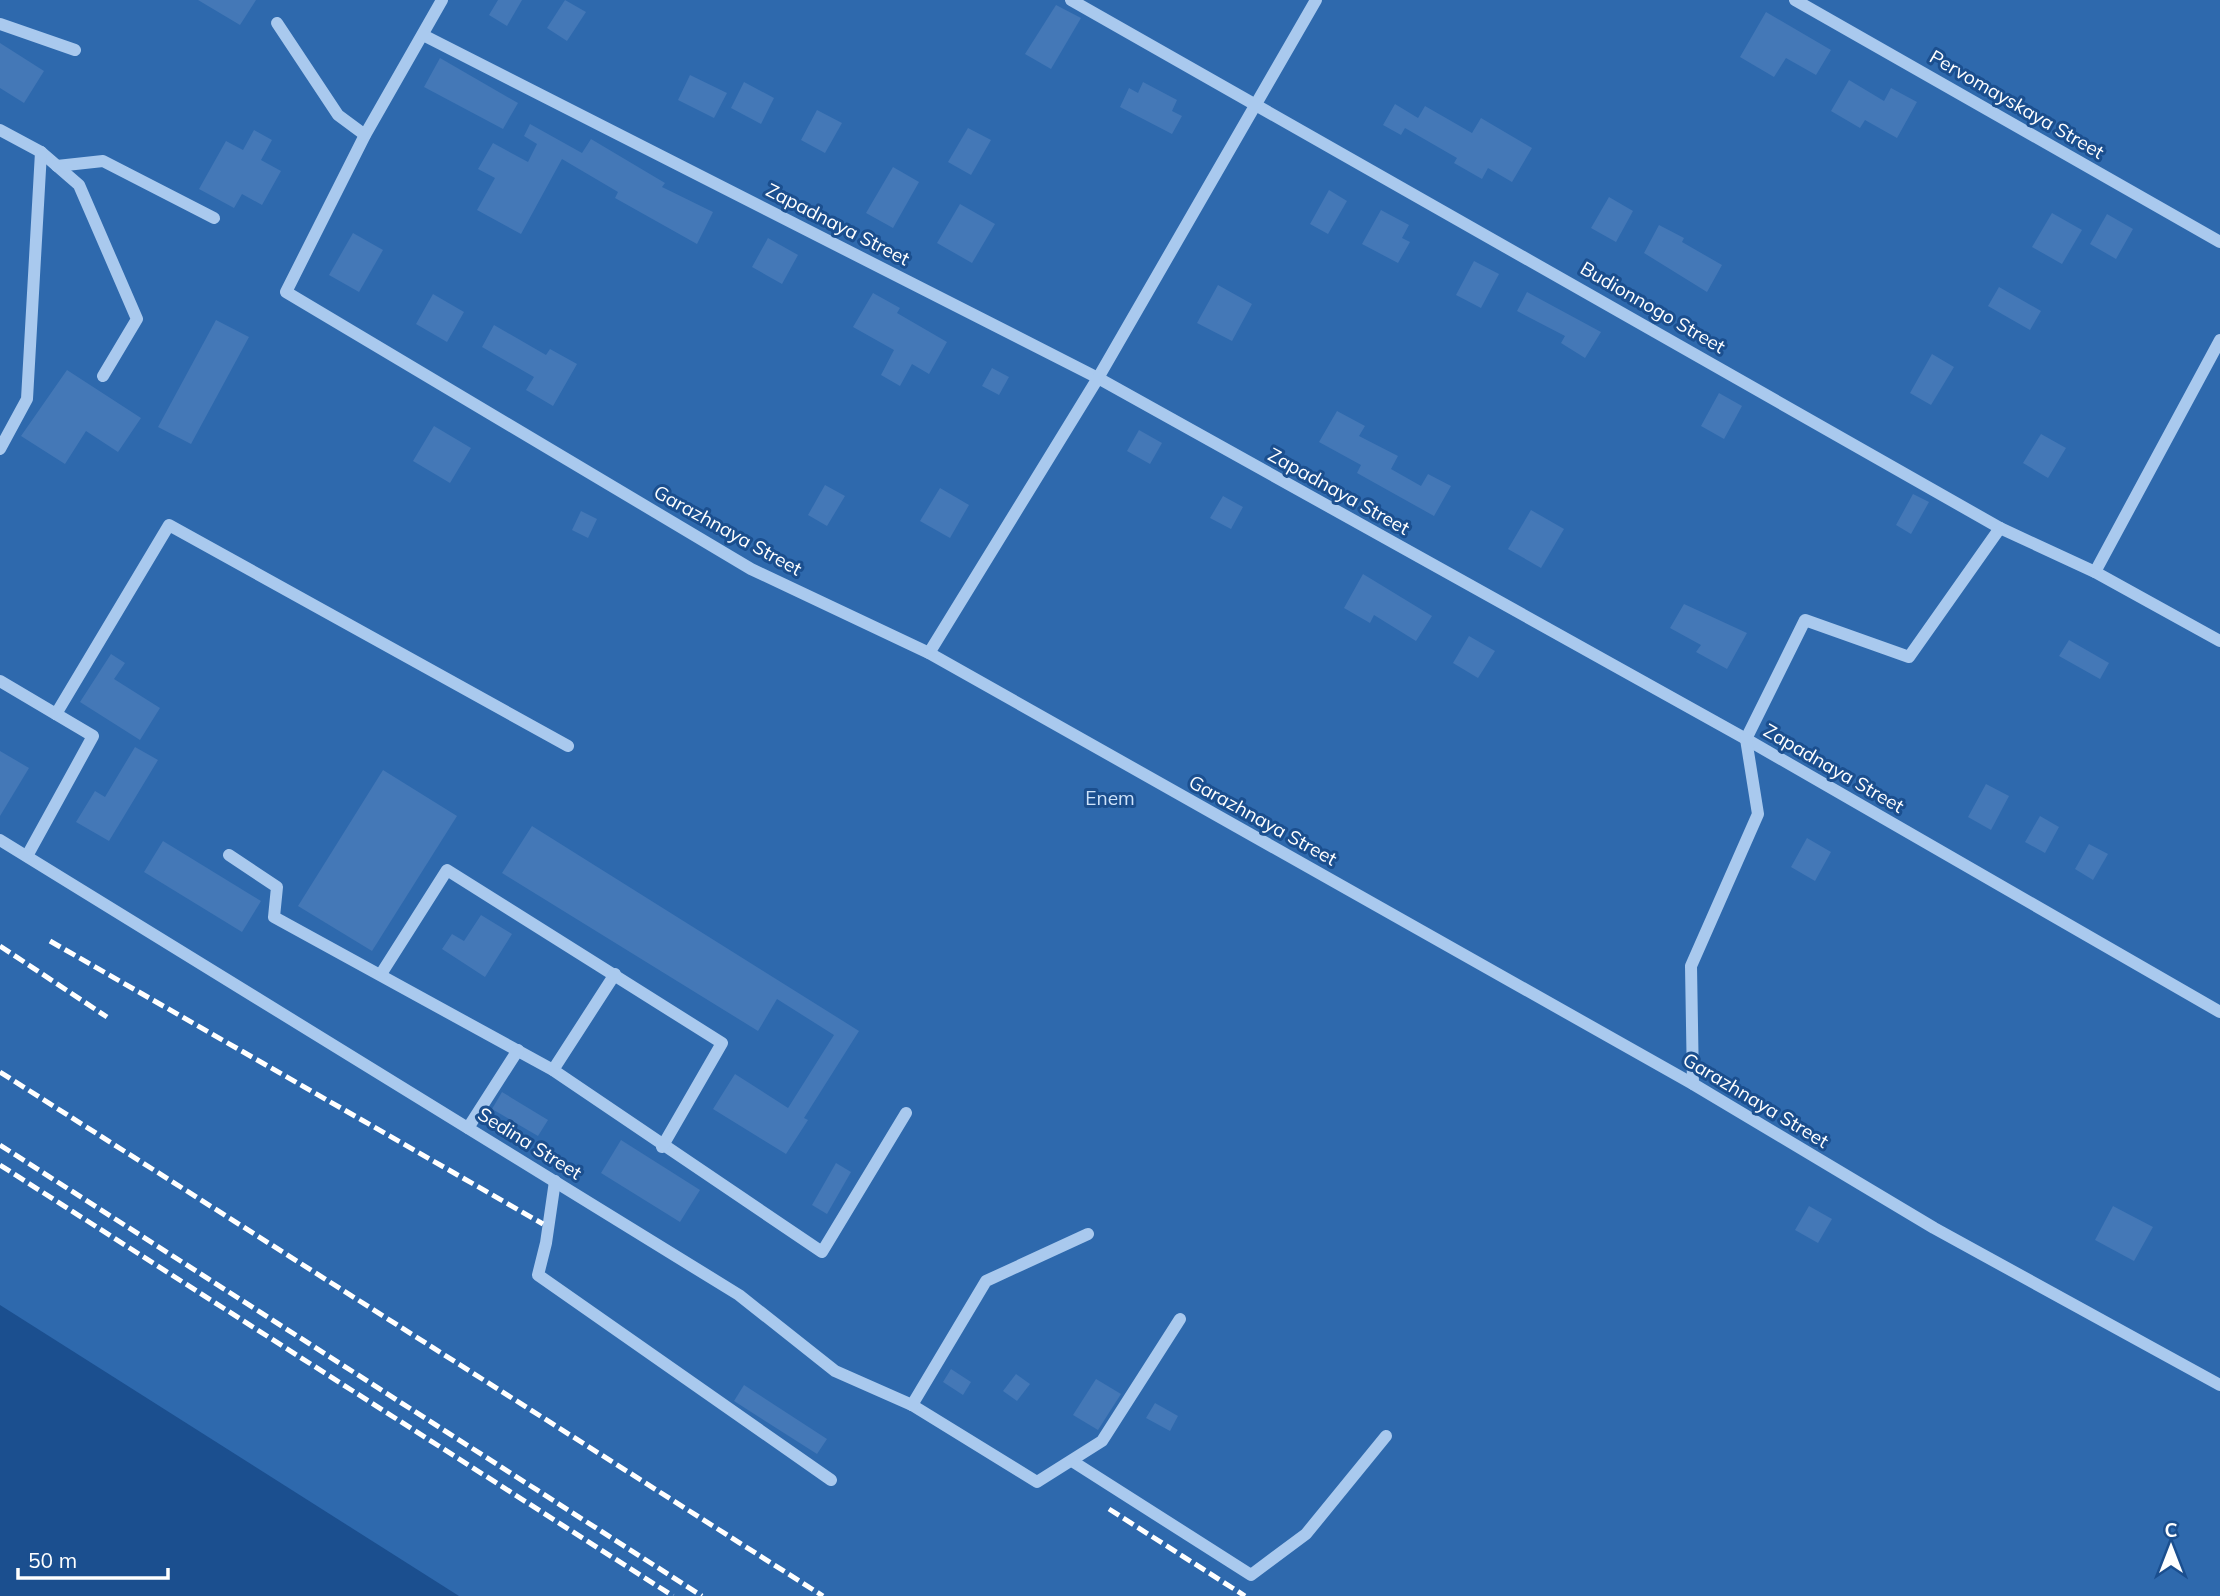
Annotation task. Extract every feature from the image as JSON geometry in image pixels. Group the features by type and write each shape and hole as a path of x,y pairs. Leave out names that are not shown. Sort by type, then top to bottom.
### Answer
{"street":[{"path":"277,23 338,115 365,135 442,0"},
{"name":"Budionnogo Street","path":"1071,0 2000,528 2095,572 2220,641"},
{"path":"929,653 1098,378 1316,0"},
{"name":"Pervomayskaya Street","path":"1795,0 2220,242"},
{"path":"0,24 75,50"},
{"name":"Zapadnaya Street","path":"423,35 1098,378 1745,739 2220,1012"},
{"path":"0,130 41,152 79,185 137,319 103,376"},
{"name":"Garazhnaya Street","path":"365,135 286,292 751,569 929,653 1693,1084 1934,1228 2220,1385"},
{"path":"0,449 26,399 41,152"},
{"path":"57,166 103,161 214,218"},
{"path":"2095,572 2220,340"},
{"path":"56,715 169,525 568,746"},
{"path":"1693,1084 1691,967 1758,814 1745,739 1805,620 1909,657 2000,528"},
{"path":"0,681 93,736 27,856"},
{"name":"Sedina Street","path":"0,840 739,1295 835,1371 912,1405 1037,1482 1072,1461"},
{"path":"229,855 277,887 274,917 553,1070 662,1147 822,1252 906,1113"},
{"path":"381,974 447,870 722,1043 662,1147"},
{"path":"553,1070 615,974"},
{"path":"468,1128 518,1050"},
{"path":"555,1181 546,1243 538,1275 831,1480"},
{"path":"912,1405 986,1281 1088,1234"},
{"path":"1180,1319 1102,1441 1072,1461 1251,1575 1306,1534 1386,1436"}],"green space":[{"name":"Enem","path":"0,0 2220,0 2220,1596 459,1596 0,1305"}],"building":[{"path":"198,0 256,0 240,25"},
{"path":"498,0 522,0 507,26 489,15"},
{"path":"565,0 586,12 567,41 547,28"},
{"path":"1056,5 1081,18 1051,69 1025,54"},
{"path":"1766,12 1831,50 1816,75 1786,58 1774,77 1740,57"},
{"path":"0,43 44,71 24,103 0,88"},
{"path":"440,58 518,103 503,129 424,87"},
{"path":"690,75 727,93 714,118 678,100"},
{"path":"1849,80 1884,101 1891,88 1917,102 1897,138 1865,120 1860,128 1831,111"},
{"path":"744,82 774,98 761,124 731,108"},
{"path":"1143,82 1177,100 1172,111 1182,116 1172,134 1120,107 1129,88 1138,93"},
{"path":"1395,104 1418,118 1425,106 1472,133 1481,118 1532,148 1512,182 1488,168 1482,179 1454,163 1457,158 1405,128 1401,135 1383,125"},
{"path":"817,110 842,123 825,153 801,140"},
{"path":"530,124 582,153 591,139 665,183 662,187 713,212 697,244 615,198 618,192 562,159 521,234 477,210 495,178 478,169 493,143 528,162 537,144 524,136"},
{"path":"968,128 991,140 971,175 948,162"},
{"path":"254,130 272,140 261,160 281,171 262,205 242,194 234,208 199,189 226,141 243,150"},
{"path":"893,167 919,182 893,228 866,213"},
{"path":"1329,190 1347,201 1328,234 1310,224"},
{"path":"1609,197 1633,211 1616,242 1591,228"},
{"path":"960,204 995,224 972,263 937,243"},
{"path":"1381,210 1409,225 1402,238 1410,242 1398,263 1362,244"},
{"path":"2052,213 2082,230 2062,264 2032,247"},
{"path":"2107,214 2133,229 2116,259 2090,244"},
{"path":"1659,225 1684,238 1682,242 1722,265 1707,292 1644,253"},
{"path":"353,233 383,250 359,292 329,275"},
{"path":"768,238 798,255 782,284 752,267"},
{"path":"1474,261 1499,274 1481,308 1456,295"},
{"path":"1218,285 1252,304 1232,341 1197,323"},
{"path":"1999,287 2041,311 2030,330 1988,306"},
{"path":"1527,292 1601,332 1585,358 1561,343 1565,336 1517,311"},
{"path":"873,293 900,308 897,313 947,342 929,374 912,364 900,386 881,375 894,350 853,327"},
{"path":"433,294 464,312 447,342 416,324"},
{"path":"216,320 249,337 191,444 158,427"},
{"path":"494,325 546,355 550,349 577,364 553,406 526,390 534,377 482,347"},
{"path":"1932,354 1954,367 1931,405 1910,393"},
{"path":"992,368 1009,377 999,395 982,386"},
{"path":"67,370 141,418 118,452 86,431 65,464 21,436"},
{"path":"1719,393 1742,406 1724,439 1701,426"},
{"path":"1337,411 1365,426 1359,436 1398,456 1391,469 1421,486 1428,474 1451,486 1434,516 1357,473 1361,465 1319,442"},
{"path":"434,426 471,448 450,483 413,461"},
{"path":"1139,430 1162,443 1150,464 1127,451"},
{"path":"2041,434 2066,448 2048,478 2023,463"},
{"path":"825,485 845,496 827,526 808,515"},
{"path":"940,488 969,505 950,538 920,521"},
{"path":"1913,494 1929,502 1911,534 1896,525"},
{"path":"1223,496 1243,507 1231,529 1210,518"},
{"path":"1531,510 1564,529 1541,568 1508,549"},
{"path":"581,511 597,519 588,538 572,530"},
{"path":"1363,574 1432,616 1416,641 1374,615 1370,623 1344,608"},
{"path":"1684,604 1747,633 1727,669 1696,652 1701,645 1670,628"},
{"path":"1469,636 1495,651 1478,678 1453,663"},
{"path":"2069,640 2109,663 2100,679 2059,656"},
{"path":"111,654 125,663 114,679 160,708 140,740 80,702"},
{"path":"135,747 158,760 109,841 76,822 95,791 105,797"},
{"path":"0,751 29,768 0,816"},
{"path":"383,770 457,816 372,951 298,906"},
{"path":"1986,784 2009,796 1991,830 1968,817"},
{"path":"2040,816 2059,827 2045,853 2025,842"},
{"path":"532,826 859,1031 804,1118 808,1120 786,1154 713,1109 735,1074 788,1108 834,1035 777,999 758,1031 502,873"},
{"path":"1807,838 1831,852 1815,881 1791,867"},
{"path":"163,841 261,901 242,932 144,872"},
{"path":"2089,844 2108,854 2093,880 2075,869"},
{"path":"481,915 512,934 485,977 442,949 452,934 464,941"},
{"path":"502,1092 548,1120 538,1136 492,1109"},
{"path":"621,1140 700,1190 680,1222 601,1173"},
{"path":"836,1163 851,1172 827,1214 812,1205"},
{"path":"1809,1206 1832,1219 1818,1243 1795,1230"},
{"path":"2113,1206 2153,1227 2134,1261 2095,1240"},
{"path":"951,1369 971,1382 963,1395 943,1382"},
{"path":"1016,1374 1030,1384 1017,1401 1003,1391"},
{"path":"1096,1379 1121,1394 1098,1430 1073,1415"},
{"path":"744,1385 827,1439 817,1454 734,1401"},
{"path":"1155,1403 1178,1416 1170,1431 1146,1418"}],"railway":[{"path":"50,941 543,1224"},
{"path":"0,946 107,1017"},
{"path":"0,1072 823,1596"},
{"path":"0,1145 702,1596"},
{"path":"0,1165 673,1596"},
{"path":"1109,1509 1245,1596"}]}
